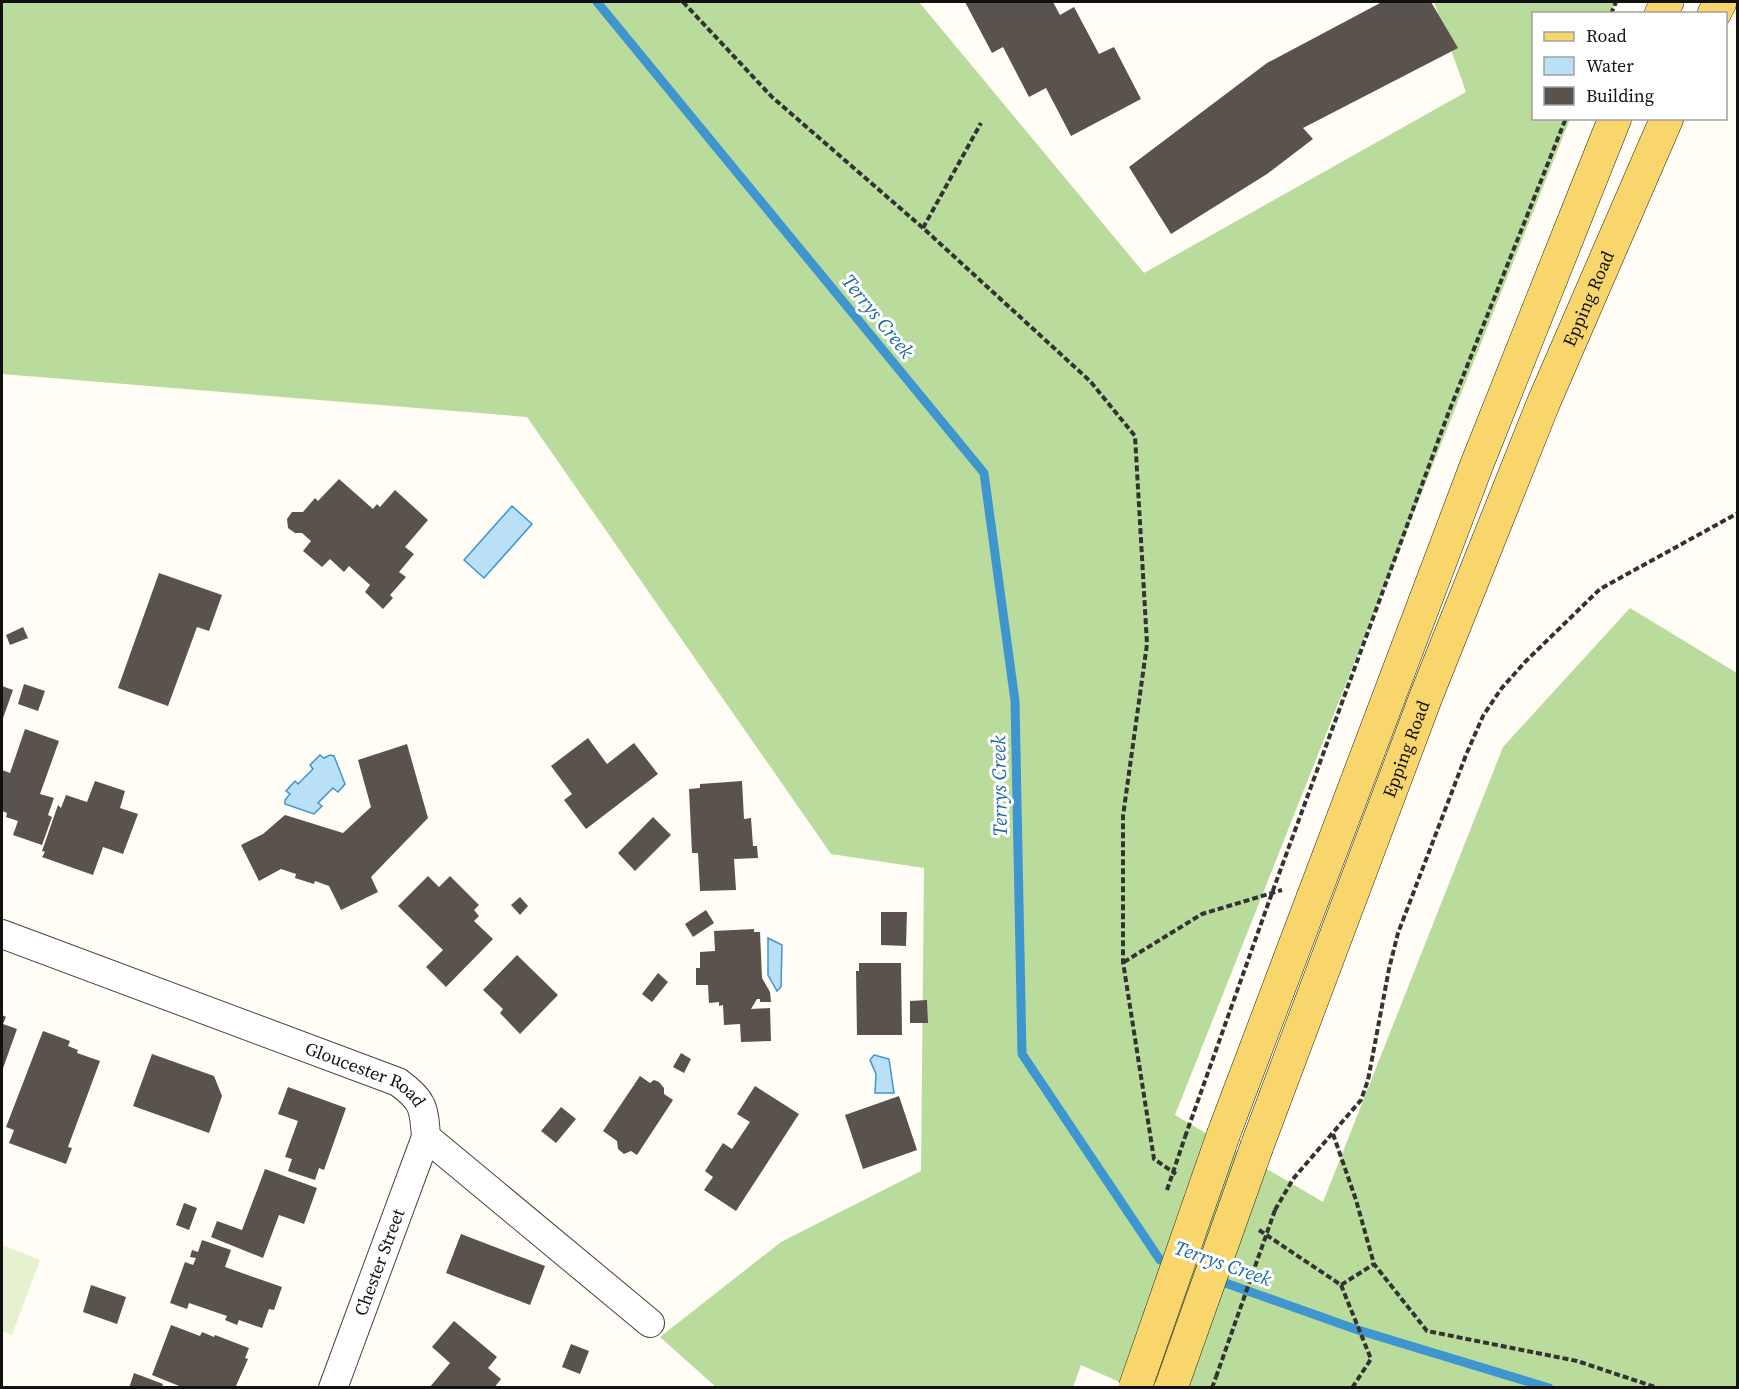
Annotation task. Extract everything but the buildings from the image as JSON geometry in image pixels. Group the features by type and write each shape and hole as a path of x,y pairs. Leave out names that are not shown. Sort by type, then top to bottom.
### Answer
{"main road":[{"name":"Epping Road","path":"1135,1388 1224,1133 1477,464 1615,120"},
{"name":"Epping Road","path":"1172,1388 1257,1146 1431,683 1543,404 1666,120"}],"street":[{"name":"Gloucester Road","path":"2,934 398,1082 415,1095 420,1104 424,1113 426,1137 650,1323"},
{"name":"Chester Street","path":"333,1388 426,1137"}],"path":[{"path":"683,2 772,97 923,228 1090,381 1135,436 1147,644 1123,816 1123,963 1154,1159"},
{"path":"1185,1137 1448,414 1565,120"},
{"path":"923,228 981,123"},
{"path":"1212,1388 1275,1210 1293,1179 1361,1100 1368,1080 1398,933 1483,716 1501,689 1525,662 1600,589 1737,513"},
{"path":"1123,963 1202,914 1322,878"},
{"path":"1333,1134 1356,1200 1374,1264 1427,1331 1577,1361 1658,1388"},
{"path":"1341,1285 1371,1359 1352,1388"}],"green space":[{"path":"2,2 919,2 1144,273 1466,92 1434,2 1616,2 1611,12 1532,12 1532,120 1570,120 1175,1115 1323,1202 1503,747 1630,608 1737,673 1737,1387 1133,1388 1081,1365 1073,1387 716,1387 660,1337 781,1242 921,1171 924,868 831,854 527,417 2,374"},
{"path":"2,1245 40,1260 12,1335 2,1331"}],"water":[{"path":"512,506 532,524 484,578 464,560"},
{"path":"320,755 324,758 334,756 345,784 338,792 333,788 318,803 322,806 314,814 285,804 290,794 286,791 295,781 298,784 313,769 310,765"},
{"path":"768,938 782,945 781,987 777,991 768,975"},
{"path":"874,1055 889,1059 894,1093 875,1093 876,1074 870,1060"}],"waterway":[{"name":"Terrys Creek","path":"597,2 984,473 1015,701 1022,1054 1160,1260 1173,1264"},
{"name":"Terrys Creek","path":"1214,1279 1358,1330 1549,1388"}]}
